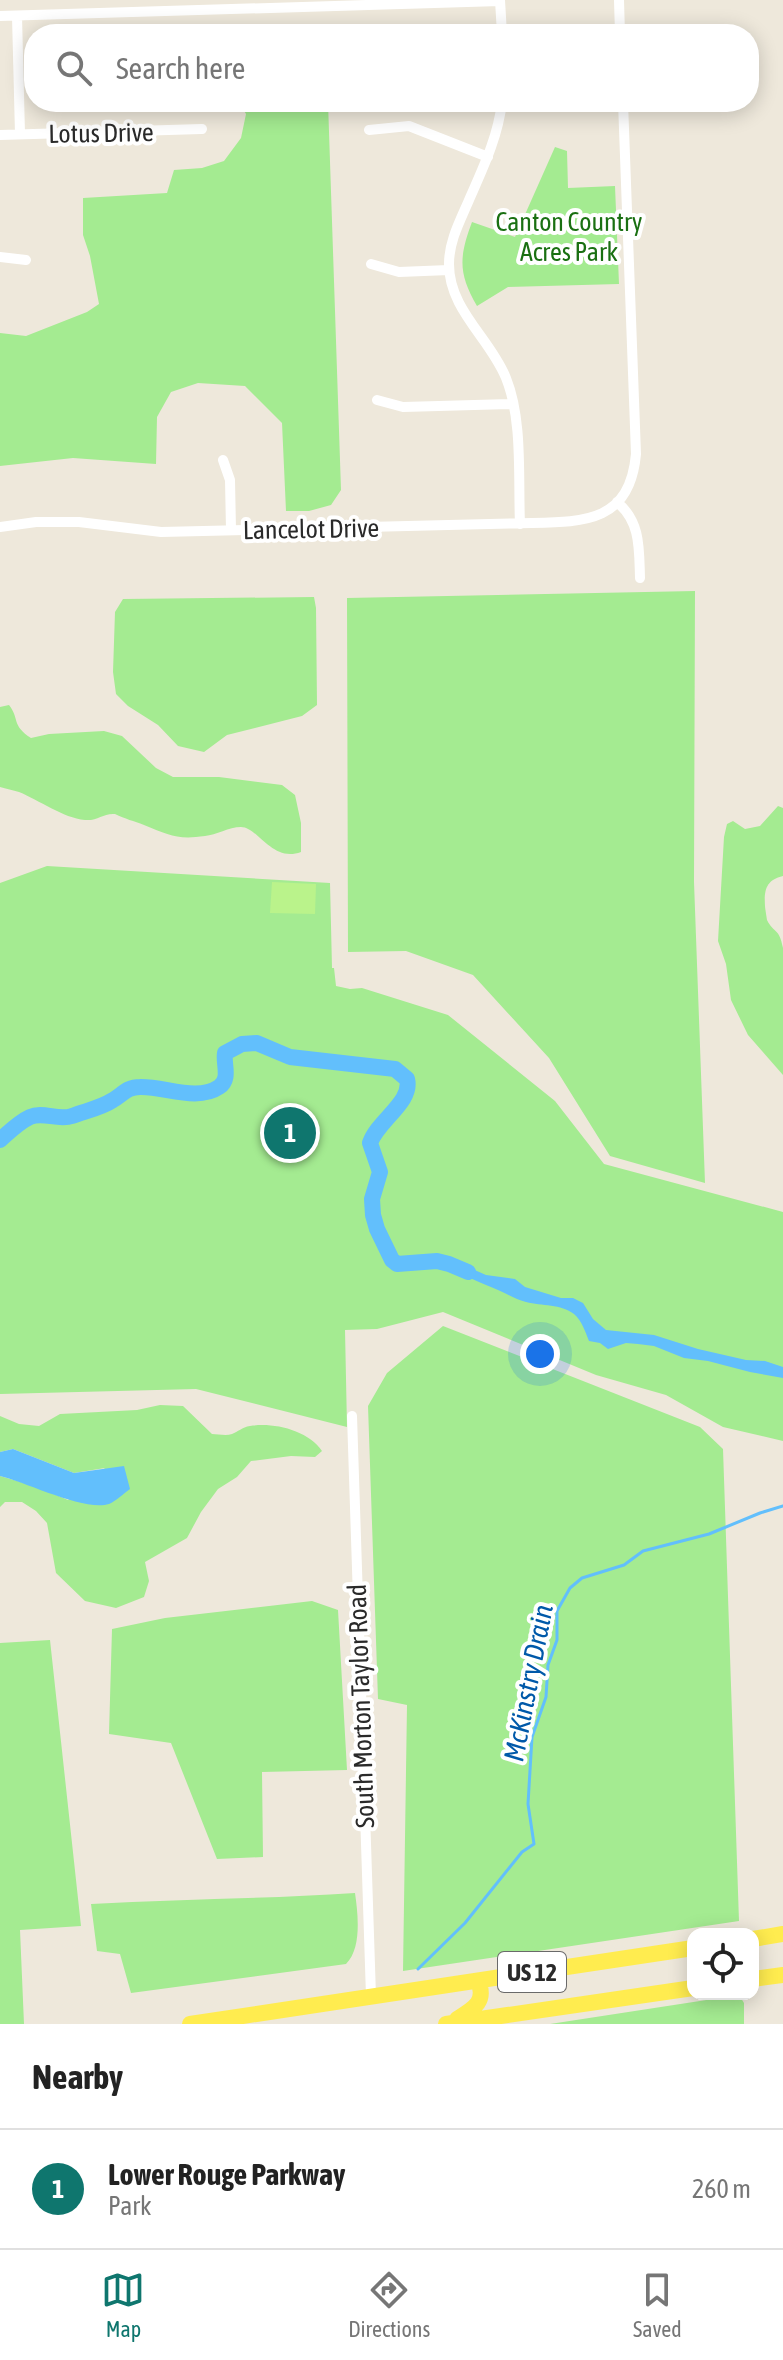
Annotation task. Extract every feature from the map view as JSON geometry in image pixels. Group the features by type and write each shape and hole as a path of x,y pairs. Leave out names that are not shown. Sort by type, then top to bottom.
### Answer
{"main road":[{"path":"759,1938 783,1934"},
{"name":"US 12","path":"190,2024 687,1949"},
{"path":"759,1978 783,1975"},
{"path":"447,2024 478,2006 482,1994 478,1981"},
{"name":"US 12","path":"447,2024 687,1989"}],"street":[{"path":"619,0 620,24"},
{"path":"0,16 500,1 501,24"},
{"path":"17,16 20,134"},
{"path":"500,112 488,157 453,236 449,270 458,301 506,377 516,421 520,524"},
{"path":"623,112 636,454 631,480 617,502 630,515 637,529 640,578"},
{"path":"369,130 409,126 488,157"},
{"name":"Lotus Drive","path":"0,135 202,129"},
{"path":"0,257 26,260"},
{"path":"371,264 399,272 449,270"},
{"path":"377,400 403,407 513,404"},
{"path":"223,460 230,480 231,530"},
{"name":"Lancelot Drive","path":"0,527 54,521 100,523 161,532 520,524 584,521 601,514 617,502"},
{"name":"South Morton Taylor Road","path":"352,1416 371,1996"}],"green space":[{"path":"328,112 341,490 331,505 309,511 286,511 282,423 245,386 198,383 171,392 157,417 156,464 73,458 0,466 0,333 26,336 87,312 99,304 83,235 83,198 167,193 174,170 202,168 224,161 241,138 246,114"},
{"name":"Canton Country Acres Park","path":"555,147 567,151 568,188 615,186 619,284 508,287 477,306 466,284 462,265 472,222 515,237"},
{"path":"695,591 694,882 705,1183 610,1156 549,1058 473,975 406,951 348,952 347,598"},
{"path":"314,597 317,705 302,716 227,735 204,752 178,746 158,725 128,706 116,694 113,672 115,612 123,599"},
{"path":"9,705 18,726 31,738 104,731 122,736 156,768 173,777 219,777 282,785 295,795 301,823 301,852 282,853 241,827 209,835 180,837 115,814 90,820 77,819 19,792 0,787 0,707"},
{"path":"778,806 783,808 783,876 770,883 765,900 767,920 778,934 783,948 783,1075 748,1035 731,1000 726,964 718,941 727,824 733,821 745,829 760,826"},
{"path":"47,866 330,883 332,968 336,986 362,988 448,1015 555,1101 604,1164 783,1212 783,1441 723,1427 666,1395 596,1375 443,1312 377,1329 345,1330 347,1427 196,1389 0,1394 0,883"},
{"path":"272,882 316,884 315,914 270,913"},
{"path":"443,1326 700,1427 723,1449 739,1921 403,1971 407,1705 378,1699 368,1406 387,1373"},
{"path":"160,1405 183,1406 212,1434 230,1435 245,1427 269,1425 299,1433 322,1451 315,1457 291,1456 251,1461 237,1477 218,1489 187,1538 145,1562 149,1581 144,1597 116,1608 85,1601 56,1573 47,1523 22,1502 5,1502 0,1507 0,1476 68,1500 105,1468 74,1473 13,1449 0,1452 0,1416 19,1424 39,1426 60,1414 137,1410"},
{"path":"312,1601 338,1610 347,1770 262,1772 263,1857 217,1859 171,1743 109,1734 112,1629 165,1618"},
{"path":"50,1640 81,1926 20,1930 24,2024 0,2024 0,1643"},
{"path":"355,1893 357,1940 346,1964 131,1993 120,1954 97,1951 91,1904"},
{"path":"706,2000 742,2000 744,2003 744,2024 550,2024"}],"water":[{"path":"449,1264 461,1264 486,1275 515,1279 525,1287 561,1298 573,1298 583,1303 593,1319 606,1330 654,1335 698,1349 765,1361 783,1367 783,1378 684,1358 654,1346 626,1343 608,1349 600,1343 589,1341 579,1320 569,1311 518,1299 472,1279"},
{"path":"13,1449 74,1473 124,1466 130,1489 112,1503 86,1504 0,1476 0,1452"}],"waterway":[{"path":"0,1140 30,1117 72,1116 103,1105 132,1088 149,1087 191,1093 210,1091 225,1080 225,1053 242,1044 257,1043 290,1057 395,1069 407,1079 405,1095 370,1143 380,1172 372,1199 377,1229 397,1264 437,1261 468,1272"},
{"name":"McKinstry Drain","path":"418,1969 465,1923 522,1852 534,1844 528,1804 532,1737 546,1697 548,1665 557,1640 557,1611 570,1588 582,1578 624,1565 643,1551 709,1534 783,1506"}],"place":[{"name":"Lower Rouge Parkway","path":"290,1133"}]}
